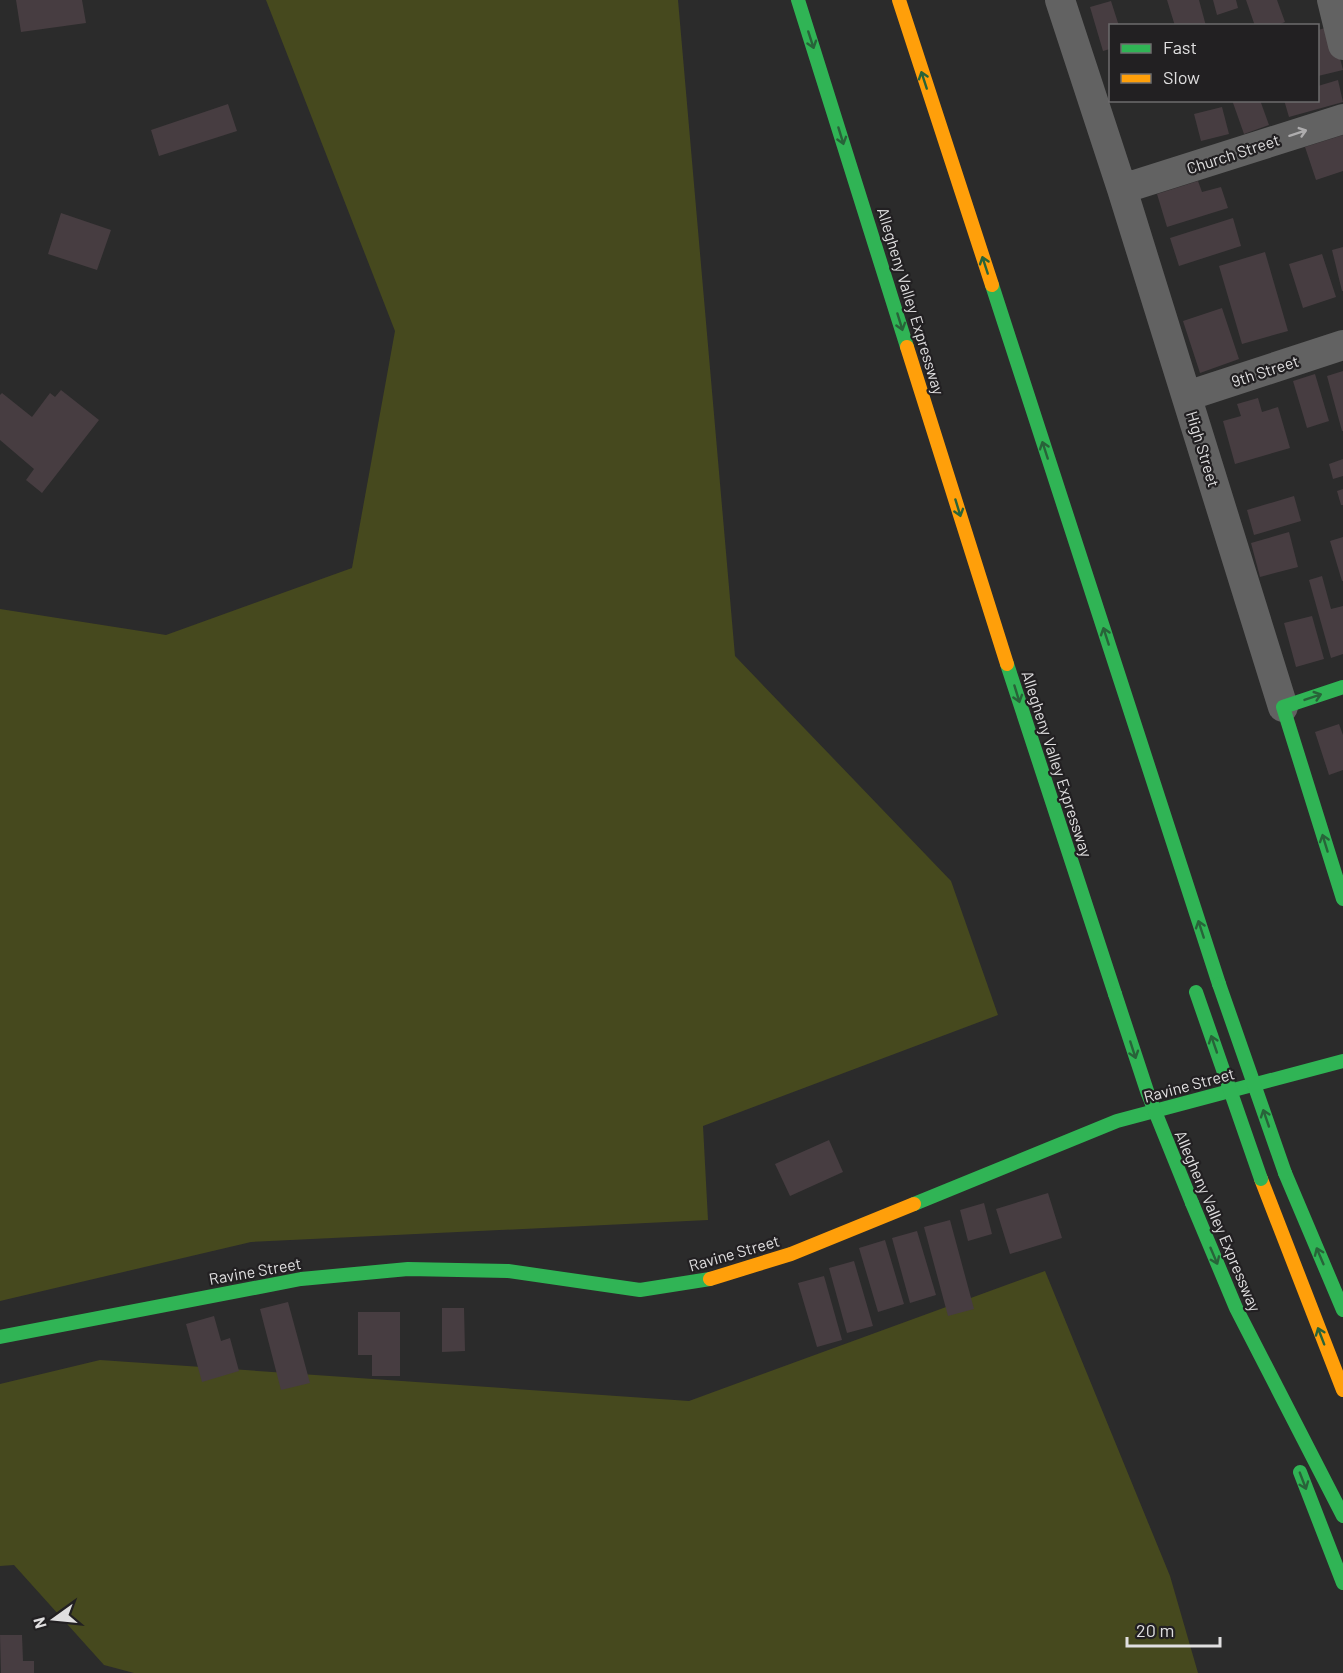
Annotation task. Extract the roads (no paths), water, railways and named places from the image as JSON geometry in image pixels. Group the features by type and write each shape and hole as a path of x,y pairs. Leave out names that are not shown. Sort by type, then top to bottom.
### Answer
{"main road":[{"name":"Allegheny Valley Expressway","path":"798,0 1044,779 1148,1094 1236,1308 1343,1516"},
{"path":"898,0 1219,984 1285,1173 1343,1310"},
{"path":"1283,707 1343,687"},
{"path":"1124,691 1165,865"},
{"name":"High Street","path":"1283,707 1341,889"},
{"path":"1194,986 1261,1179 1343,1390"},
{"name":"Ravine Street","path":"0,1337 302,1279 408,1269 508,1271 640,1290 699,1282 791,1254 1117,1121 1343,1061"},
{"path":"1236,1308 1283,1431"},
{"path":"1296,1464 1343,1583"}],"street":[{"name":"High Street","path":"1060,0 1122,189 1283,707"},
{"path":"1332,0 1343,45"},
{"name":"Church Street","path":"1122,189 1343,119"},
{"name":"9th Street","path":"1187,396 1343,345"}]}
